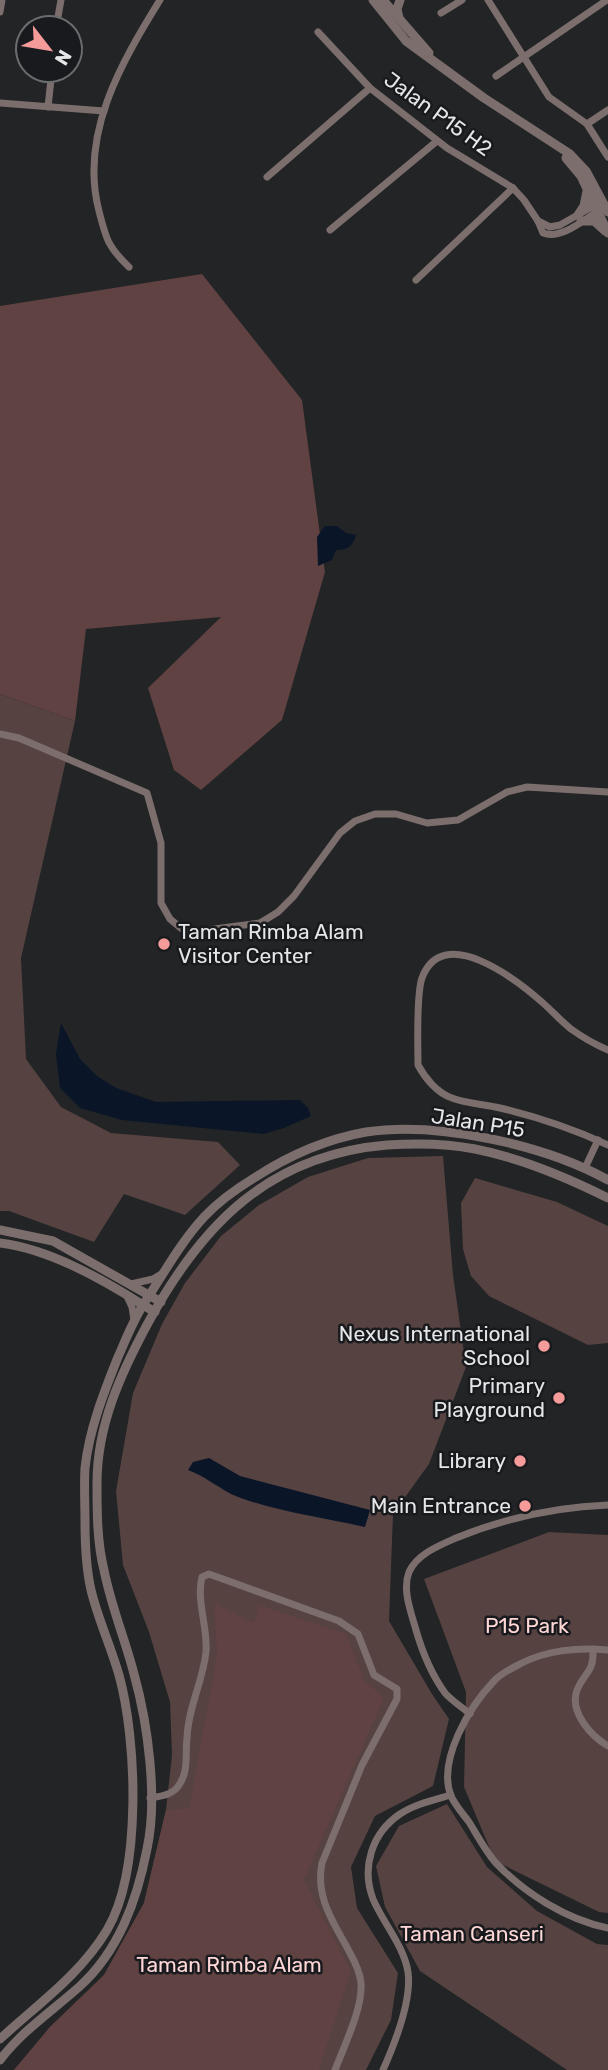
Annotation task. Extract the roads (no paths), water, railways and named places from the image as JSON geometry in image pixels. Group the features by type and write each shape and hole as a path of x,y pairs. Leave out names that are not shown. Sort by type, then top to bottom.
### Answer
{"street":[{"path":"0,12 2,0"},
{"path":"129,267 113,252 104,233 96,200 93,169 95,140 118,74 160,0"},
{"path":"381,3 398,0 399,20"},
{"path":"441,13 462,0"},
{"path":"488,0 549,97 587,124 608,157"},
{"path":"496,76 607,0"},
{"path":"381,3 440,65"},
{"path":"381,3 406,41 495,106 570,154 586,172 602,207 608,234"},
{"name":"Jalan P15 H2","path":"318,32 370,88 438,141 513,188 538,221 550,227 560,225 602,207"},
{"path":"48,107 50,84"},
{"path":"267,177 370,88"},
{"path":"0,103 104,111"},
{"path":"587,124 608,110"},
{"path":"330,230 438,141"},
{"path":"551,141 581,176 587,190 602,207"},
{"path":"416,280 513,188"},
{"path":"587,190 580,218 594,221 608,234"},
{"path":"0,734 19,738 147,793 161,843 161,903 170,919 182,929 199,931 260,923 278,912 294,896 340,833 355,821 375,814 396,814 427,822 458,820 507,792 527,787 608,792"},
{"path":"608,1050 591,1043 568,1027 521,985 473,957 453,954 439,957 429,966 421,980 418,1065 424,1076 439,1090 452,1098 496,1106 549,1121 608,1145"},
{"path":"439,1144 442,1131"},
{"name":"Jalan P15","path":"0,2039 87,1960 109,1927 123,1888 134,1808 128,1727 120,1678 92,1590 85,1545 85,1468 104,1392 134,1320 164,1273 205,1216 235,1190 279,1162 327,1142 368,1132 442,1131 504,1142 553,1155 608,1180"},
{"path":"585,1168 598,1140"},
{"name":"Jalan P15","path":"0,2060 22,2035 82,1984 105,1958 124,1926 136,1896 148,1845 150,1763 135,1679 103,1567 98,1533 97,1468 110,1402 126,1366 160,1302 194,1252 214,1228 246,1198 271,1180 332,1154 365,1147 439,1144 477,1149 552,1171 608,1198"},
{"path":"0,1230 53,1241 128,1289 143,1305 155,1312"},
{"path":"0,1243 48,1256 149,1295 160,1302"},
{"path":"128,1289 164,1273"},
{"path":"128,1289 134,1320"},
{"path":"85,1468 97,1468"},
{"path":"470,1714 446,1693 420,1644 406,1586 412,1566 439,1545 483,1527 532,1514 608,1505"},
{"path":"150,1798 167,1795 178,1787 187,1760 186,1738 206,1654 205,1622 199,1588 202,1577 209,1574 339,1621 358,1634 373,1675 397,1689 397,1699 362,1765 320,1873 323,1902 356,1965 361,1984 358,2007 335,2070"},
{"path":"593,1649 592,1667 576,1691 576,1702 585,1727 608,1746"},
{"path":"608,1650 551,1652 521,1663 494,1680 457,1734 448,1762 451,1795 495,1861 524,1888 565,1913 589,1924 608,1928"},
{"path":"383,2070 397,2034 409,1984 404,1957 369,1885 370,1854 382,1831 402,1813 423,1803 451,1795"},
{"path":"130,1846 148,1845"}],"water":[{"path":"325,526 337,526 346,533 356,535 349,547 336,550 332,560 318,566 317,537"},
{"path":"61,1023 80,1059 97,1076 116,1088 156,1102 300,1100 311,1116 263,1134 122,1120 80,1108 60,1088 56,1054"},
{"path":"209,1458 240,1476 370,1510 365,1527 246,1500 188,1470 193,1462"}],"place":[{"name":"Taman Rimba Alam Visitor Center","path":"164,944"},
{"name":"Nexus International School","path":"544,1346"},
{"name":"Primary Playground","path":"559,1398"},
{"name":"Library","path":"520,1461"},
{"name":"Main Entrance","path":"525,1506"}],"park label":[{"name":"P15 Park","path":"527,1626"},
{"name":"Taman Canseri","path":"472,1934"},
{"name":"Taman Rimba Alam","path":"229,1965"}]}
